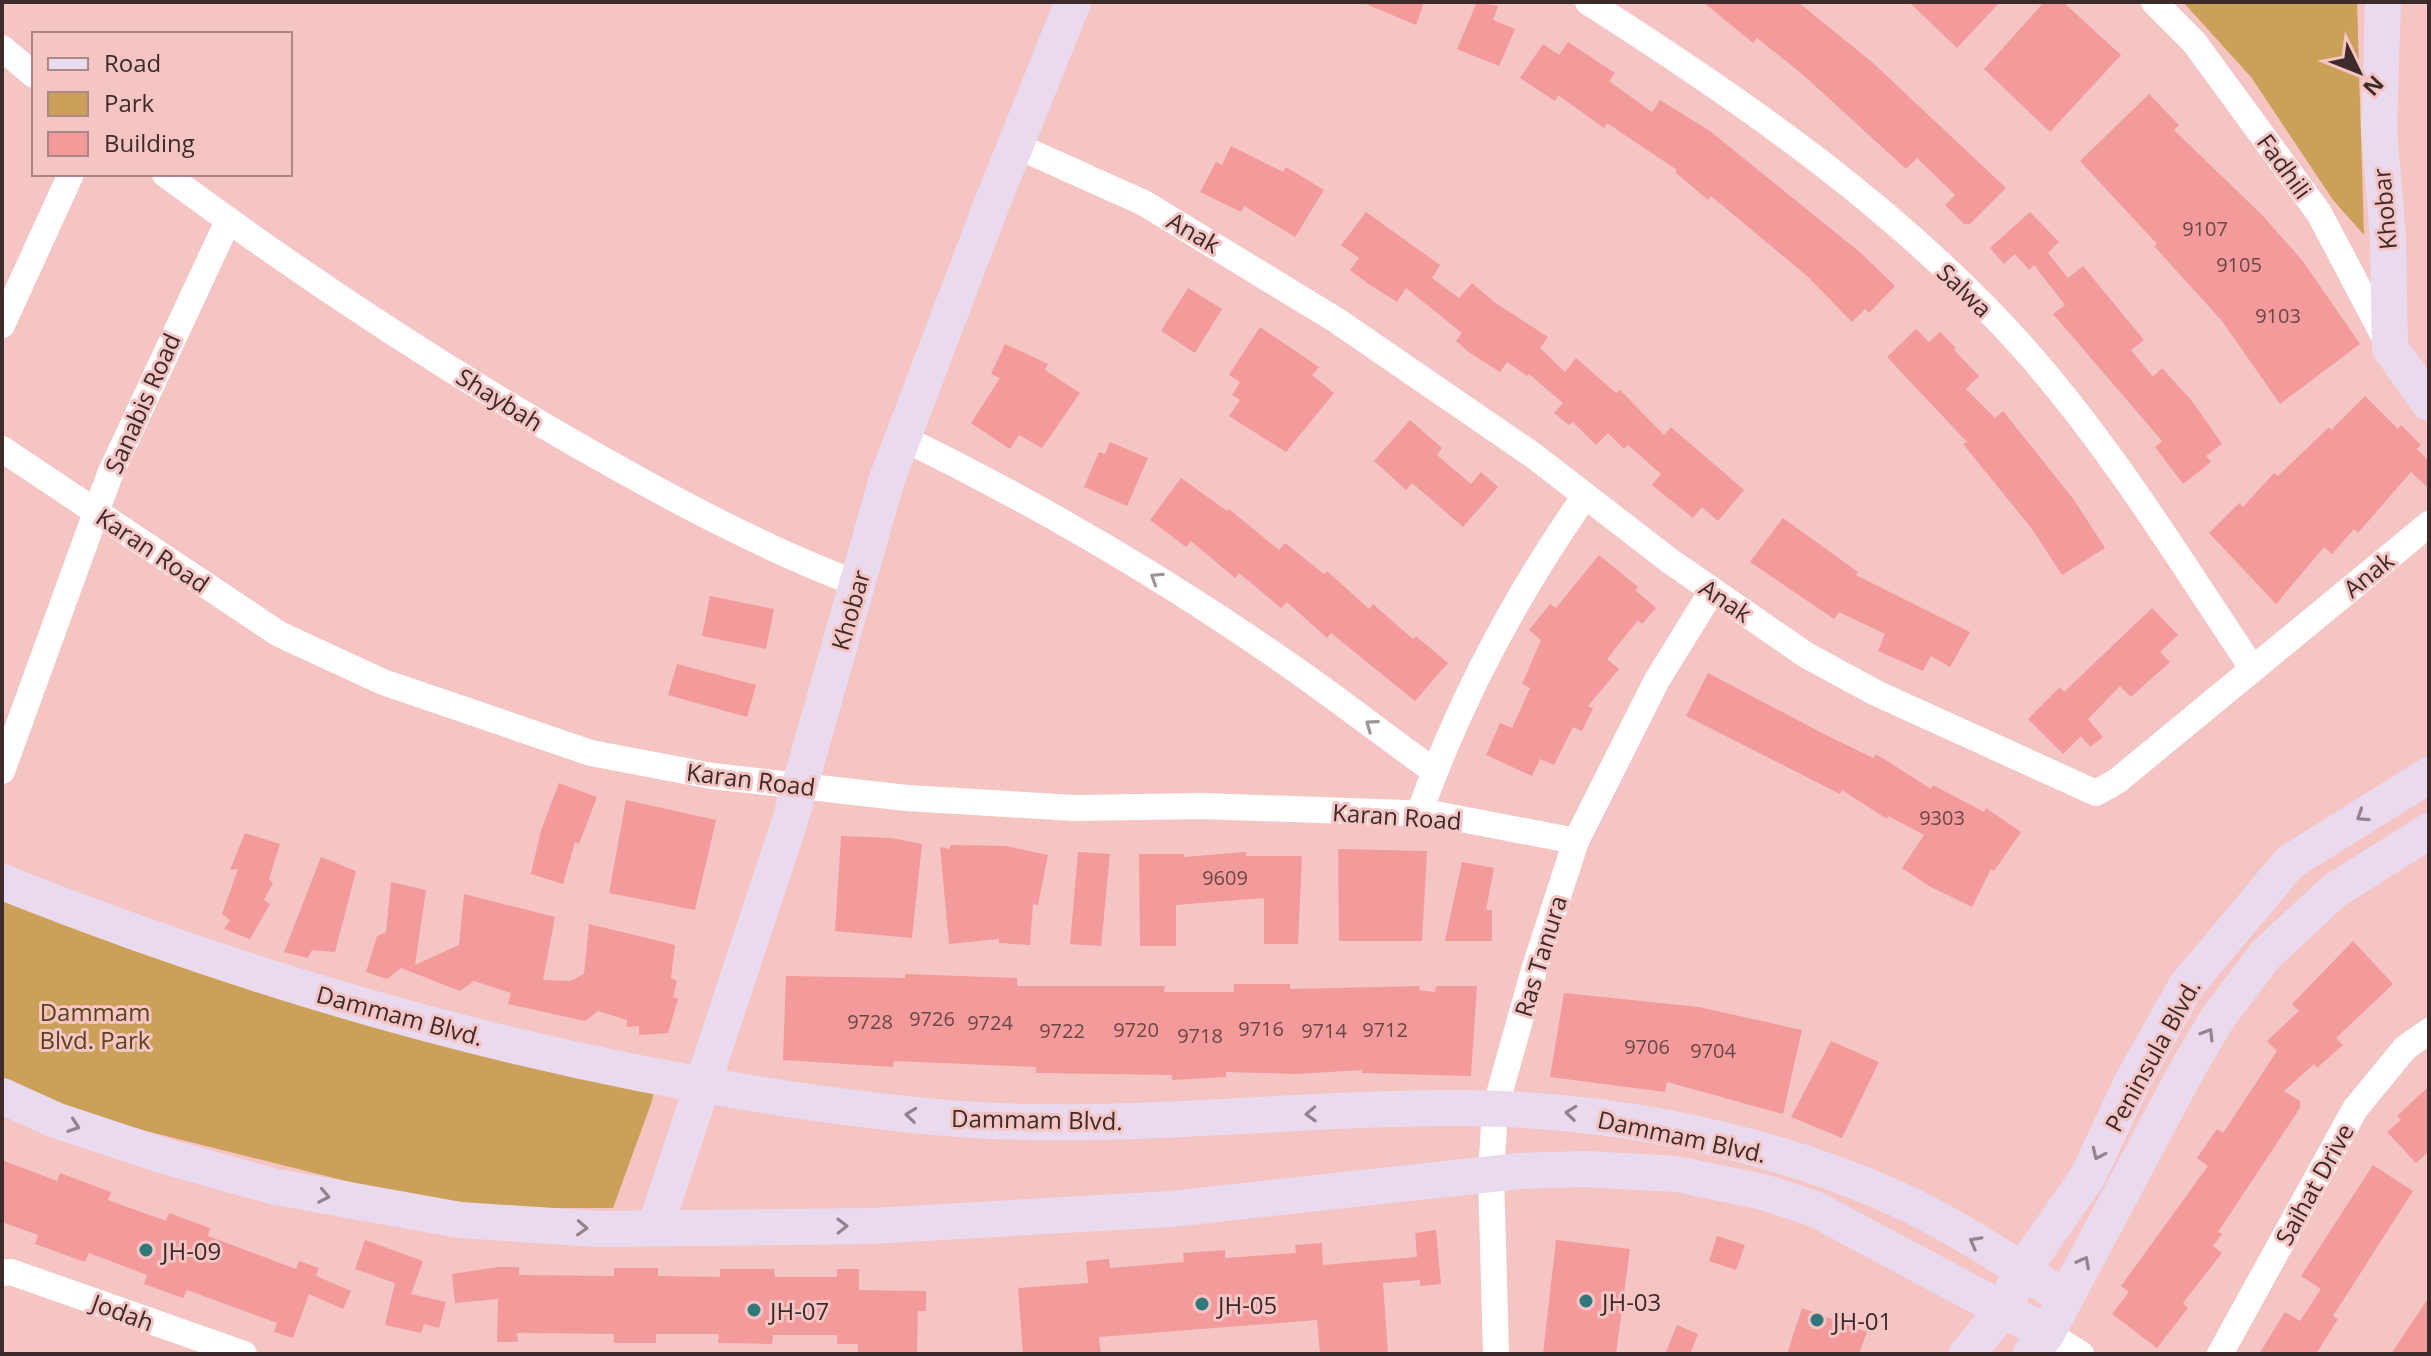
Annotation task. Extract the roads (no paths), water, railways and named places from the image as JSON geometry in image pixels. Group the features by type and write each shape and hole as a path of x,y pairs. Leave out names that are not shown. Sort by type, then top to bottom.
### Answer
{"main road":[{"name":"Khobar","path":"655,1228 800,786 903,438 1073,2"},
{"name":"Khobar","path":"2383,2 2379,130 2388,237 2390,348"},
{"path":"2390,348 2429,403"},
{"name":"Peninsula Blvd.","path":"1967,1354 2002,1311 2022,1271 2088,1176 2132,1082 2186,986 2290,862 2429,775"},
{"name":"Peninsula Blvd.","path":"2039,1343 2217,1019 2266,954 2334,891 2419,836"},
{"name":"Dammam Blvd.","path":"2,882 105,923 291,986 517,1046 703,1084 919,1116 1096,1123 1452,1107 1574,1113 1745,1145 1882,1192 2065,1298"},
{"name":"Dammam Blvd.","path":"2,1096 55,1120 276,1187 460,1220 598,1229 871,1226 1171,1209 1491,1174 1585,1169 1677,1174 1763,1192 1815,1209 2002,1311 2039,1343"}],"street":[{"name":"Salwa","path":"1588,2 1722,89 1815,157 1974,298 2026,351 2114,461 2252,668"},
{"name":"Fadhili","path":"2154,2 2194,42 2319,213 2390,348"},
{"path":"2,48 32,73"},
{"name":"Anak","path":"1015,145 1144,203 1251,266 1433,385 1712,591 1806,655 1876,693 2096,793 2117,781 2429,524"},
{"path":"2,325 70,176"},
{"name":"Shaybah","path":"168,176 394,334 536,422 667,497 805,564 858,584"},
{"name":"Sanabis Road","path":"2,771 96,512 178,321 228,221"},
{"name":"Karan Road","path":"903,438 1051,514 1122,556 1295,670 1434,771"},
{"name":"Karan Road","path":"2,449 279,634 383,682 591,753 712,776 800,786 1075,808 1202,806 1419,814 1576,841"},
{"path":"1419,814 1434,771 1465,702 1531,580 1585,496"},
{"name":"Ras Tanura","path":"1496,1354 1491,1174 1495,1109 1534,970 1576,841 1657,680 1712,591"},
{"name":"Saihat Drive","path":"2220,1354 2355,1109 2405,1048 2429,1031"},
{"name":"Jodah","path":"2,1273 11,1272 244,1354"},
{"path":"2039,1343 2081,1354"}],"place":[{"name":"JH-09","path":"146,1250"},
{"name":"JH-03","path":"1586,1301"},
{"name":"JH-05","path":"1202,1304"},
{"name":"JH-07","path":"754,1310"},
{"name":"JH-01","path":"1817,1320"}],"park label":[{"name":"Dammam Blvd. Park","path":"95,1025"}]}
